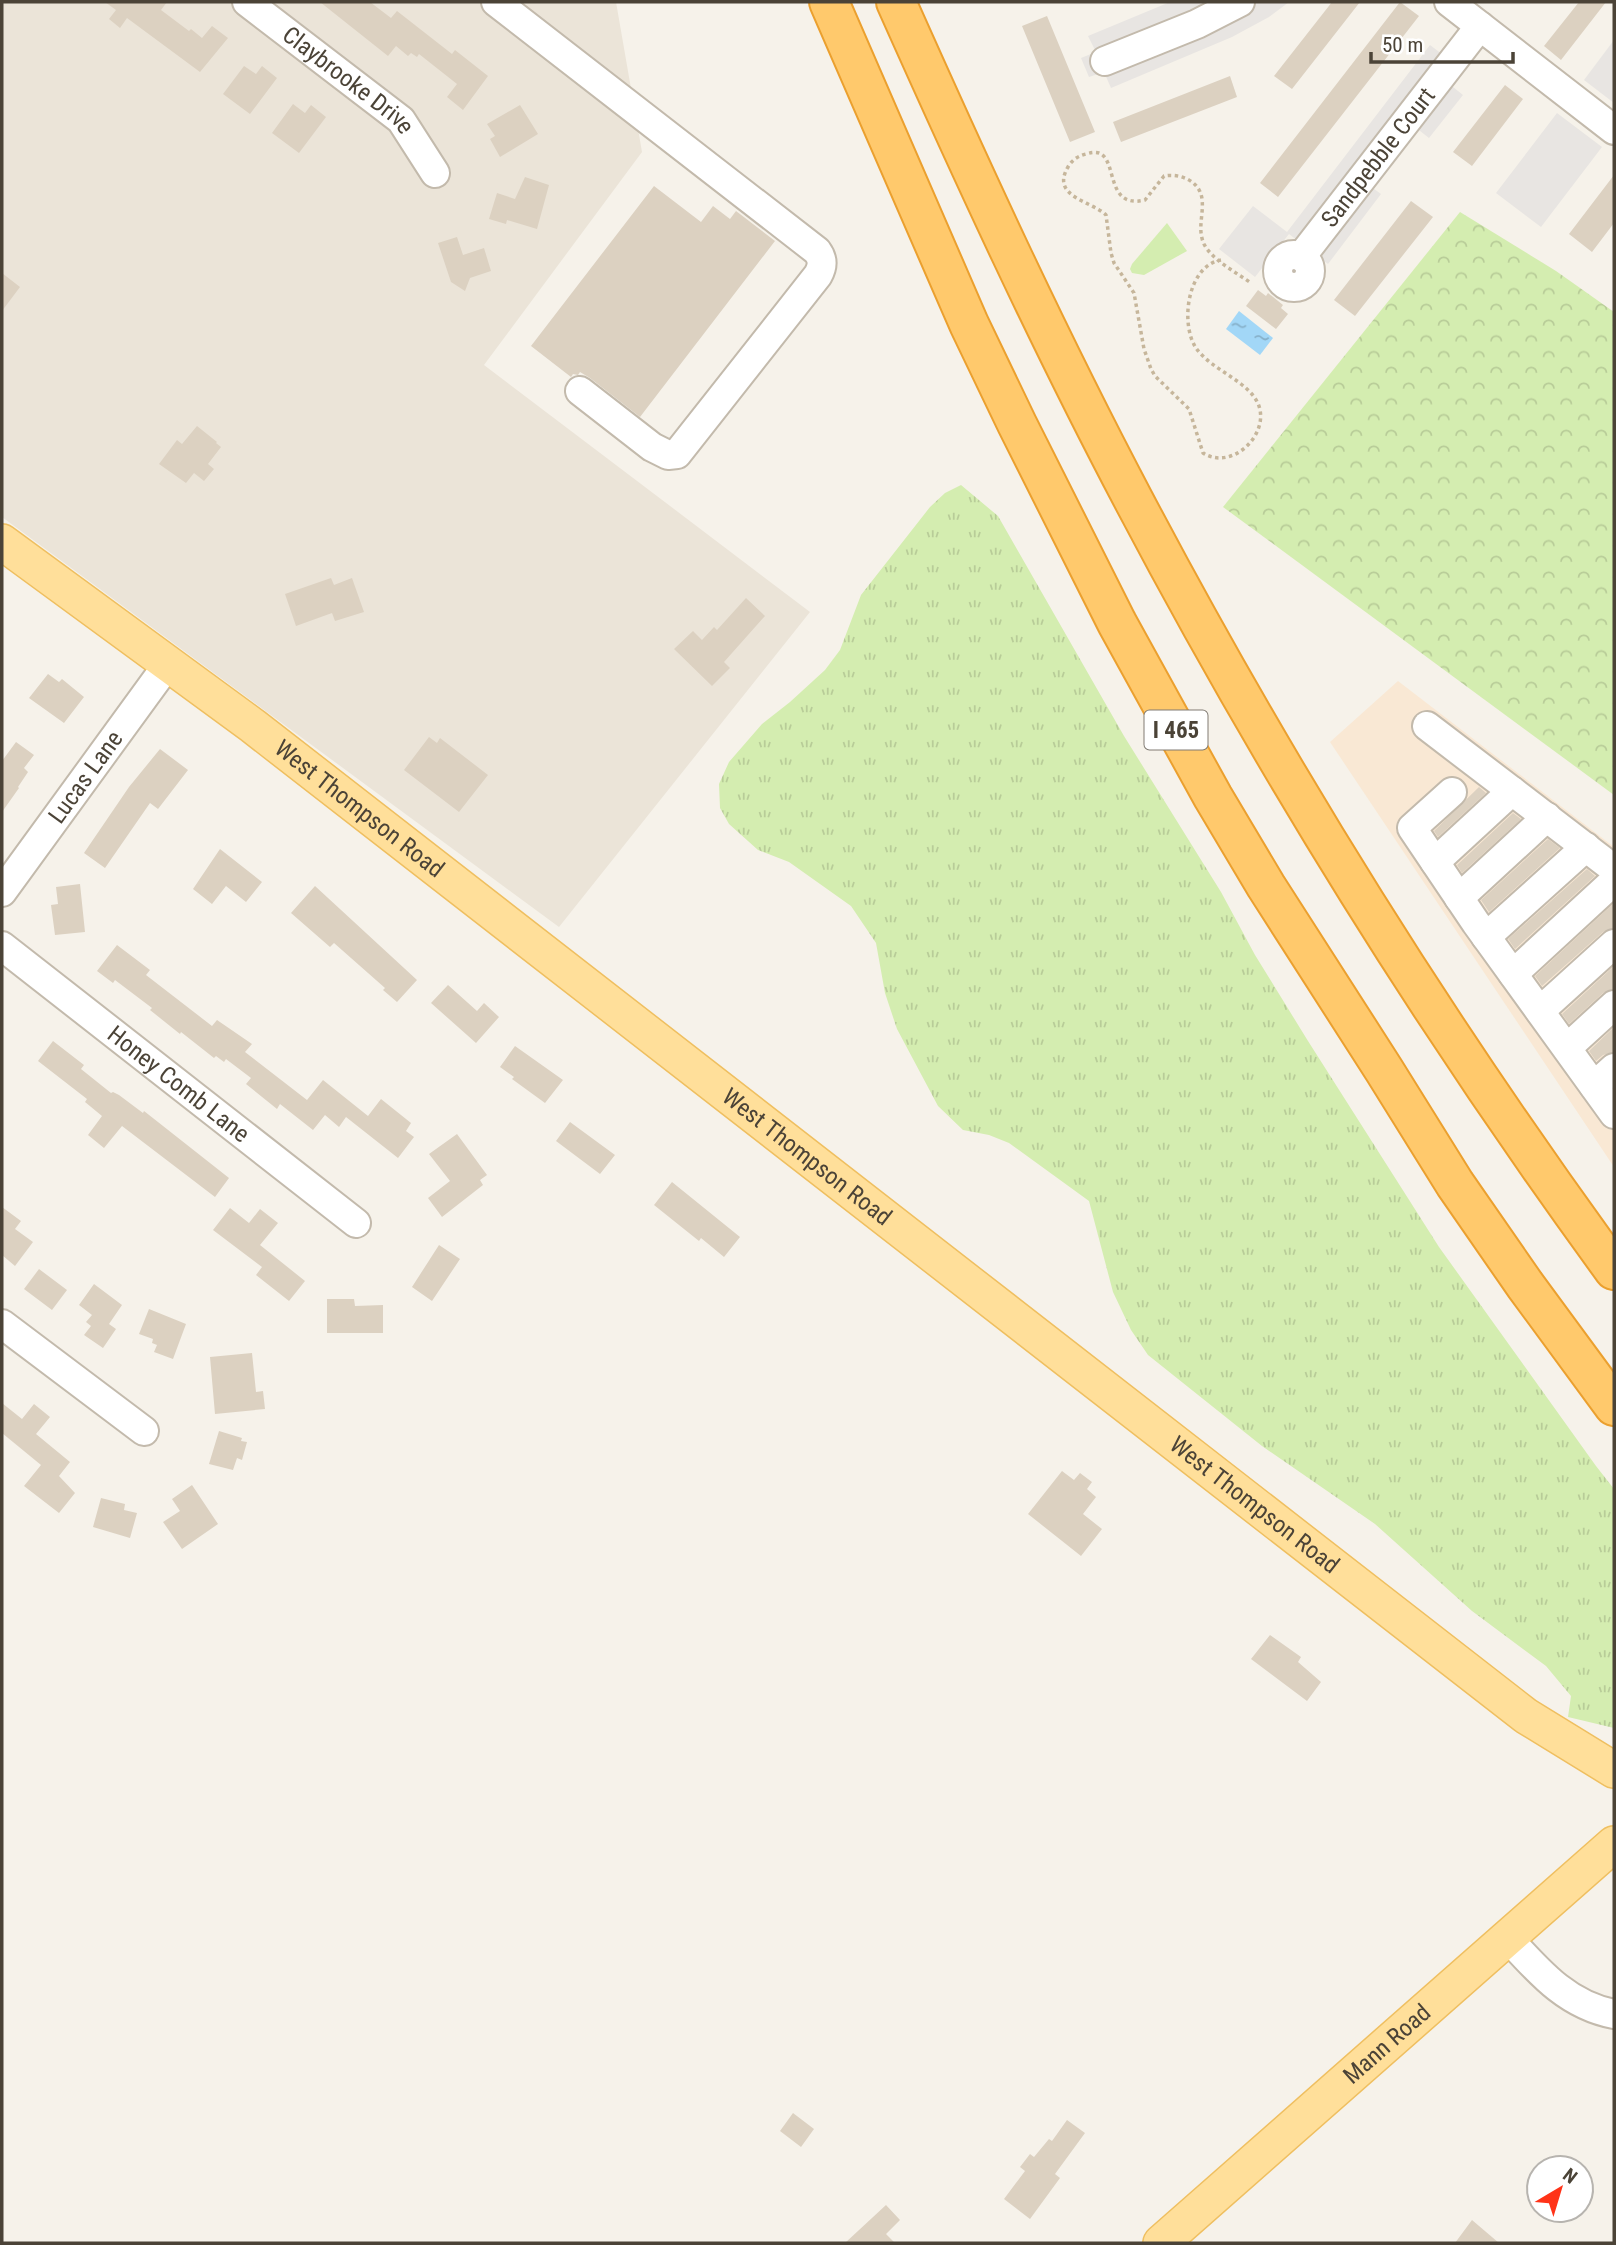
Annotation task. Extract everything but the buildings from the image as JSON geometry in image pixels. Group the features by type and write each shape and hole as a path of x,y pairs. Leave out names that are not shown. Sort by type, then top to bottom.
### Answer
{"highway":[{"name":"I 465","path":"829,2 969,324 1017,424 1117,623 1213,797 1266,886 1455,1184 1614,1406"},
{"path":"896,2 1038,312 1193,610 1299,794 1417,985 1542,1170 1614,1270"}],"main road":[{"name":"West Thompson Road","path":"2,542 253,726 1515,1708 1614,1770"},
{"name":"Mann Road","path":"1161,2243 1614,1844"}],"street":[{"name":"Claybrooke Drive","path":"247,2 401,120 435,173"},
{"path":"496,2 817,251 822,262 818,275 677,454 668,455 652,447 580,391"},
{"path":"1105,61 1205,21 1240,2"},
{"path":"1449,2 1614,130"},
{"name":"Sandpebble Court","path":"1301,257 1480,26"},
{"name":"Lucas Lane","path":"2,892 168,664"},
{"path":"1427,726 1614,869"},
{"path":"1435,862 1513,791"},
{"path":"1452,792 1412,828 1486,937 1567,1048 1604,1077 1614,1114"},
{"path":"1459,898 1547,817"},
{"path":"1486,937 1586,847"},
{"path":"1513,974 1614,881"},
{"path":"1540,1011 1614,944"},
{"name":"Honey Comb Lane","path":"2,946 356,1223"},
{"path":"1567,1048 1614,1004"},
{"path":"2,1324 144,1431"},
{"path":"1508,1938 1545,1978 1566,1995 1589,2007 1614,2014"}],"path":[{"path":"1221,260 1207,267 1192,289 1187,316 1188,332 1209,362 1252,393 1259,406 1261,421 1256,436 1248,447 1220,458 1203,453 1189,409 1151,369 1144,349 1134,293 1114,263 1111,253 1106,215 1070,194 1064,180 1069,164 1088,153 1094,152 1105,157 1109,162 1113,186 1131,200 1144,200 1164,176 1180,176 1188,180 1202,198 1200,225 1205,246 1251,284"}],"shaded area":[{"path":"2,2 616,2 642,152 484,365 810,612 559,927 2,517"},
{"path":"1170,2 1289,2 1269,17 1232,37 1111,88 1104,72 1089,77 1081,58 1096,52 1088,36"},
{"path":"1614,40 1614,103 1584,80"},
{"path":"1430,45 1459,67 1448,83 1463,95 1429,138 1415,127 1370,186 1381,194 1328,264 1289,234 1255,277 1219,249 1253,206 1287,232"},
{"path":"1557,113 1602,147 1541,227 1496,193"},
{"path":"1398,681 1614,847 1614,1167 1330,742"}],"green space":[{"path":"1460,212 1556,271 1614,312 1614,795 1223,507"},
{"path":"1167,223 1187,251 1144,275 1132,273 1132,264"},
{"path":"961,485 998,516 1124,736 1221,892 1255,955 1439,1247 1614,1489 1614,1728 1568,1717 1571,1696 1546,1666 1472,1611 1375,1524 1262,1446 1148,1355 1131,1330 1113,1292 1089,1201 1009,1143 989,1135 963,1130 938,1106 897,1029 885,993 876,943 851,906 789,862 758,850 729,824 720,808 719,784 729,762 762,724 825,670 840,650 861,595 930,507 945,493"}],"water":[{"path":"1239,311 1273,338 1260,355 1226,329"}]}
